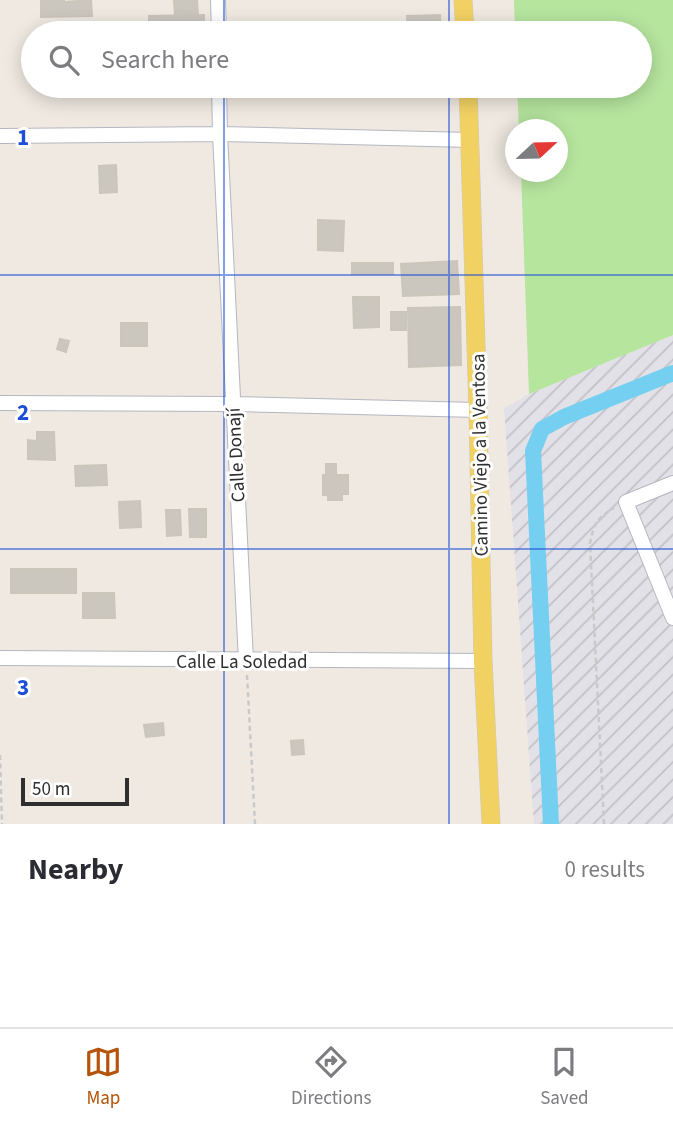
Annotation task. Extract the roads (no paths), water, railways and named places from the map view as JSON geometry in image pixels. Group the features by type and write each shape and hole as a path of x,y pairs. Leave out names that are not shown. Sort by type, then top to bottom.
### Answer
{"main road":[{"path":"463,0 464,21"},
{"name":"Camino Viejo a la Ventosa","path":"469,98 483,661 491,824"}],"street":[{"path":"218,0 219,21"},
{"name":"Calle Donají","path":"219,98 246,661"},
{"path":"0,136 220,134 471,140"},
{"path":"0,403 233,404 478,410"},
{"path":"673,483 626,502 673,618"},
{"name":"Calle La Soledad","path":"0,659 483,661"}],"waterway":[{"path":"551,824 533,451 542,429 564,417 673,373"}]}
